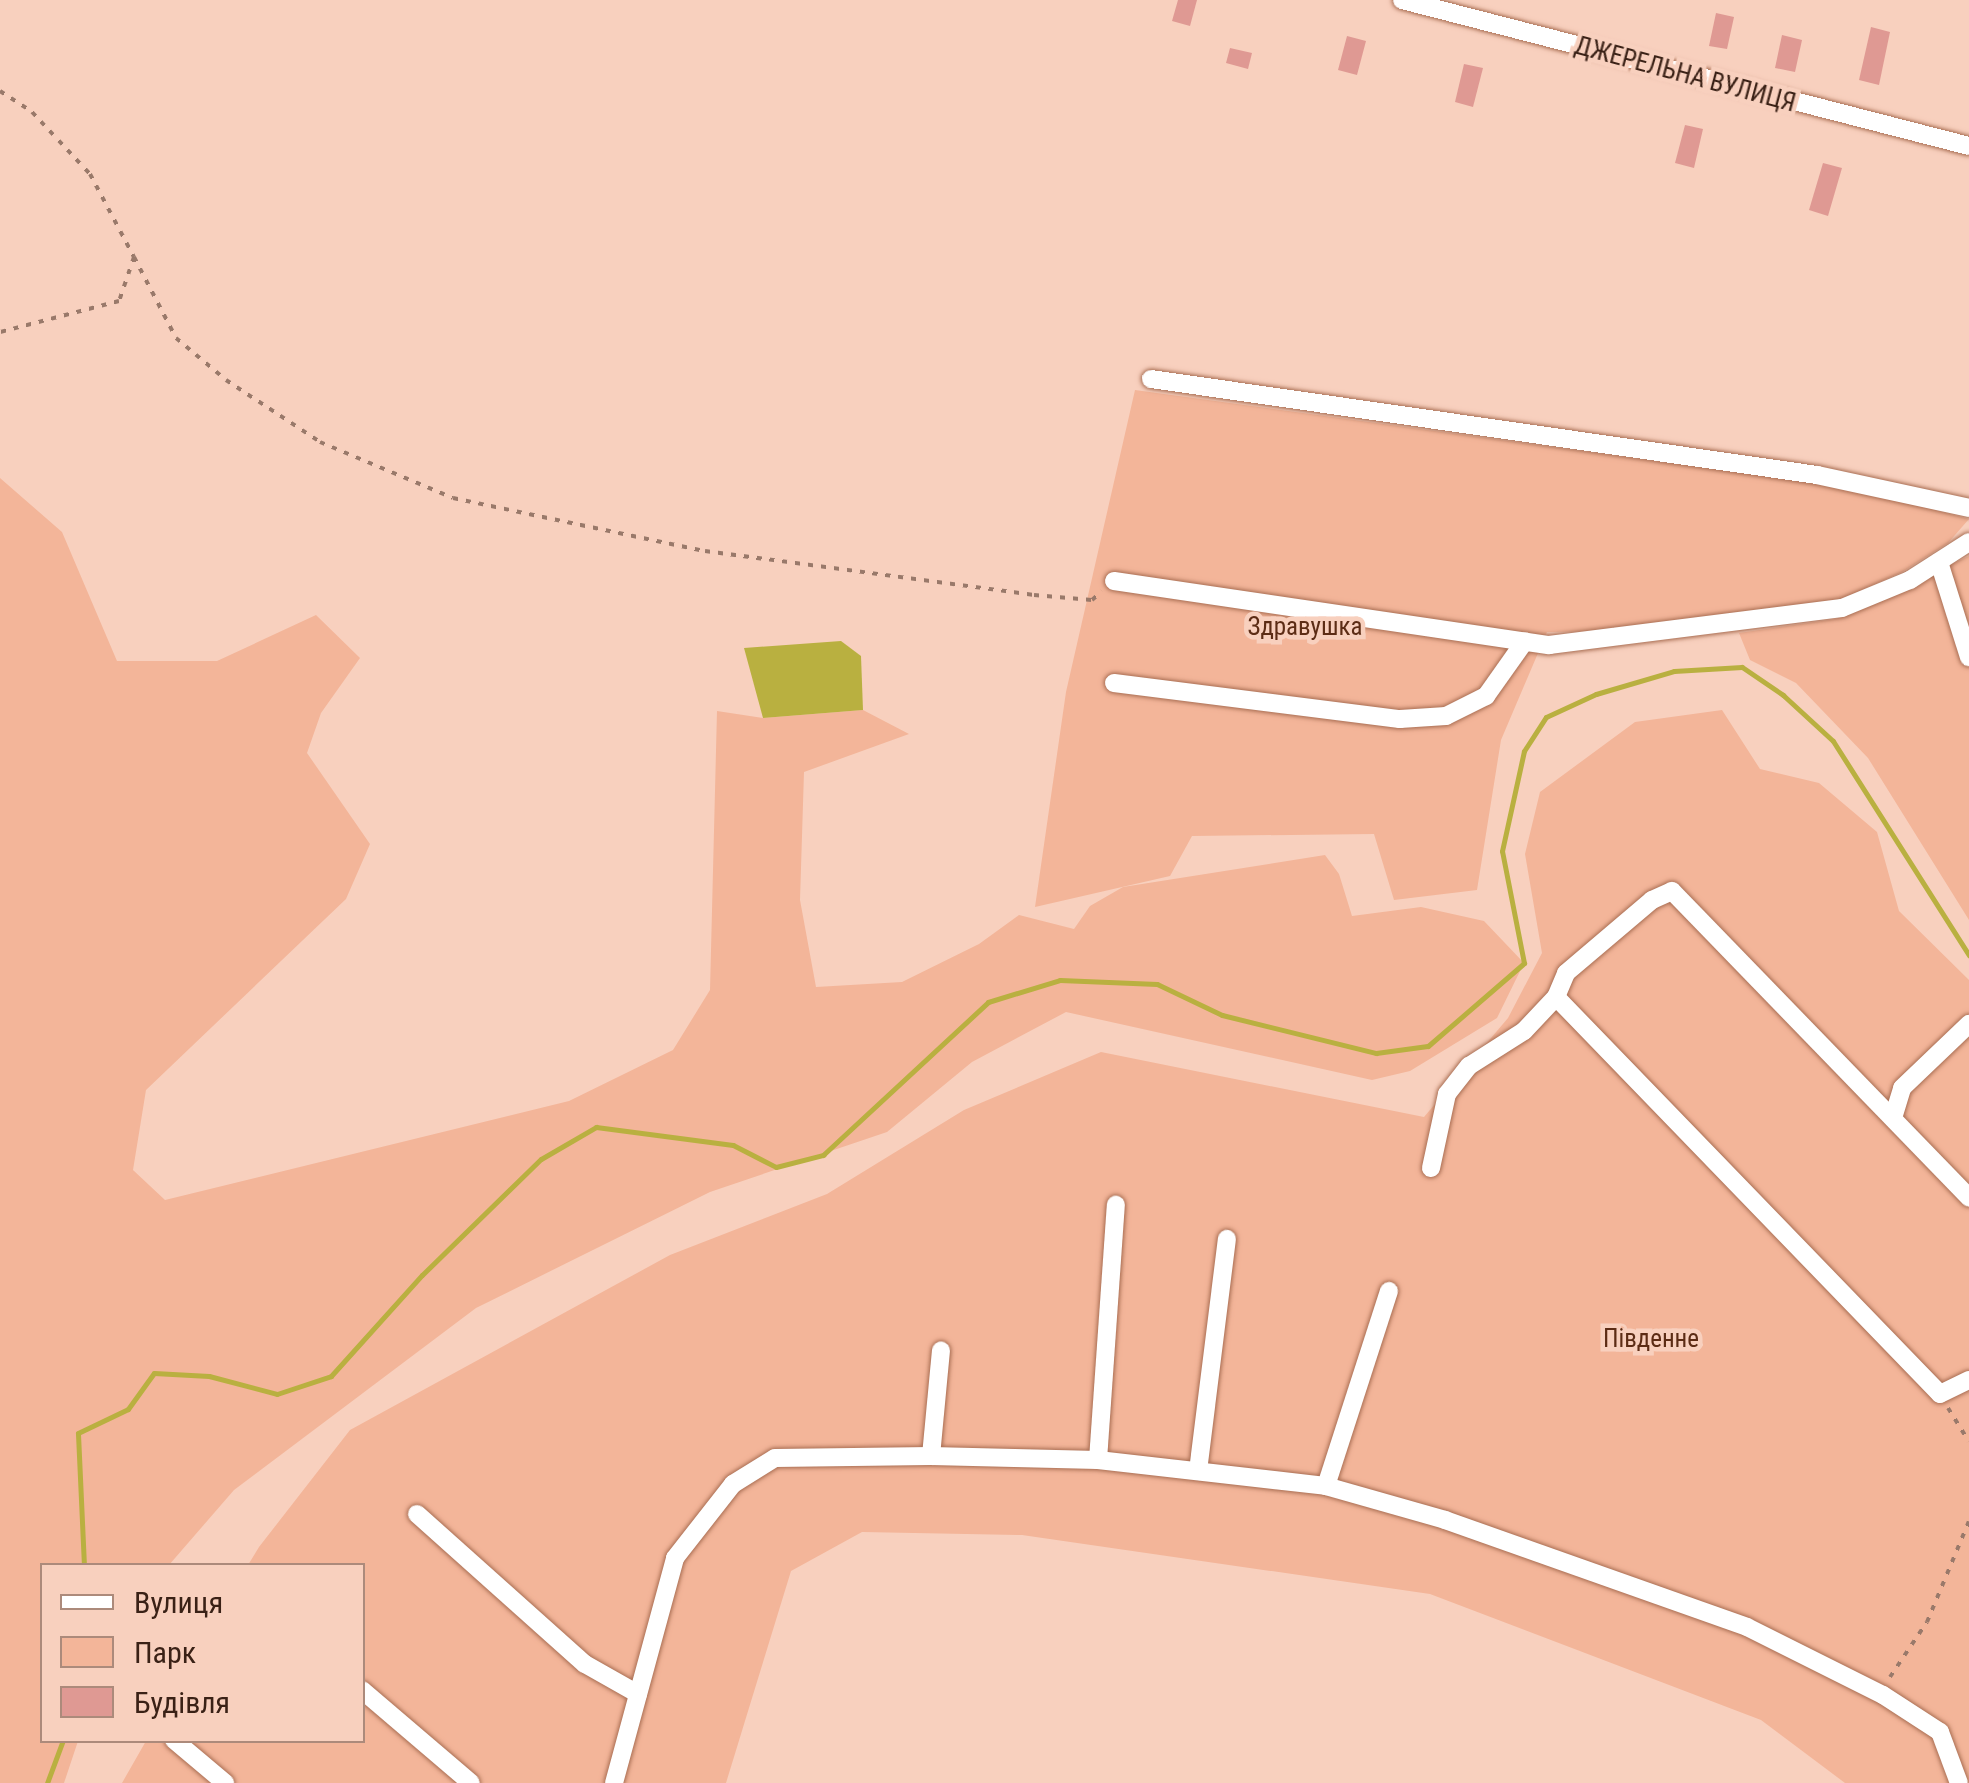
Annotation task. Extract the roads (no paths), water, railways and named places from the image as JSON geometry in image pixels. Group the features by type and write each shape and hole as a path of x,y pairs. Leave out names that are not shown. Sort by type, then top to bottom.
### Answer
{"street":[{"name":"ДЖЕРЕЛЬНА ВУЛИЦЯ","path":"1402,0 1969,146"},
{"path":"1152,379 1817,476 1969,508"},
{"path":"1114,581 1549,645 1842,608 1940,562 1969,542"},
{"path":"1940,562 1969,657"},
{"path":"1114,683 1400,719 1446,716 1486,696 1525,641"},
{"path":"1432,1168 1448,1094 1469,1066 1524,1030 1556,997 1566,974 1652,900 1672,891 1969,1198"},
{"path":"1556,997 1940,1394 1969,1380"},
{"path":"1894,1118 1902,1088 1969,1024"},
{"path":"1098,1460 1116,1205"},
{"path":"1198,1471 1226,1239"},
{"path":"1326,1486 1389,1291"},
{"path":"931,1456 941,1350"},
{"path":"614,1783 676,1558 733,1484 775,1458 931,1456 1098,1460 1326,1486 1747,1626 1883,1695 1940,1732 1960,1783"},
{"path":"417,1514 585,1664 638,1694"},
{"path":"365,1693 471,1783"},
{"path":"178,1743 225,1783"}],"waterway":[{"path":"84,1563 78,1433 128,1409 154,1373 209,1376 277,1394 331,1376 422,1275 541,1159 596,1127 733,1145 776,1167 823,1155 988,1002 1060,980 1157,984 1222,1015 1376,1053 1428,1046 1524,963 1502,851 1524,751 1546,717 1596,694 1674,671 1742,667 1783,695 1833,741 1969,955"},
{"path":"47,1783 62,1743"}],"park label":[{"name":"Здравушка","path":"1305,627"},
{"name":"Південне","path":"1651,1339"}]}
